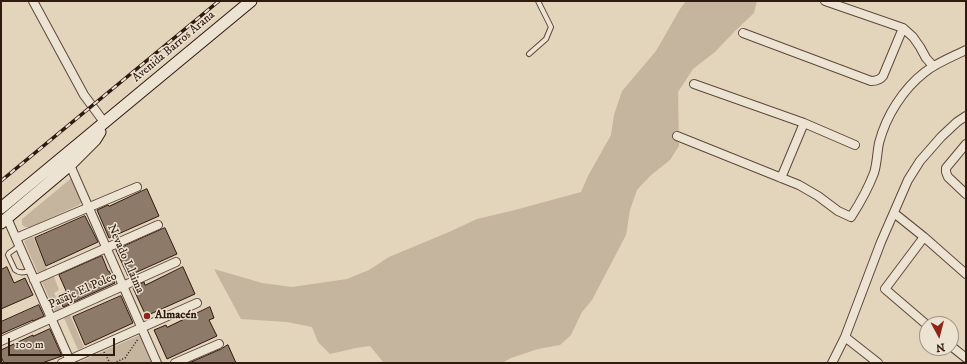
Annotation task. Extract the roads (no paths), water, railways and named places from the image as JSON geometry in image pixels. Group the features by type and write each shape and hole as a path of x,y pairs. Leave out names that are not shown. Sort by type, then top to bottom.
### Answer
{"main road":[{"name":"Avenida Barros Arana","path":"4,205 251,1"},
{"name":"Avenida Barros Arana","path":"3,219 70,165 95,140 114,114"},
{"path":"70,165 70,155 72,149"},
{"path":"3,219 6,212 4,205"}],"street":[{"path":"33,1 84,95 104,122"},
{"path":"826,1 903,28 917,42 926,58 933,66"},
{"path":"742,33 874,81 883,76 903,28"},
{"path":"677,136 782,178 809,191 838,211 851,217 866,193 877,163 880,139 891,114 902,95 924,72 950,57 966,50"},
{"path":"694,84 804,123 855,145"},
{"path":"832,363 845,337 881,242 908,180 920,161 941,137 966,116"},
{"path":"782,178 804,123"},
{"path":"966,144 946,168 946,172 948,177 966,194"},
{"name":"Nevado Llaima","path":"70,165 157,363"},
{"path":"16,238 137,187"},
{"path":"894,213 924,236 966,274"},
{"path":"3,219 16,238 51,318 68,362 197,303"},
{"path":"34,280 158,224"},
{"path":"919,318 885,289 924,236"},
{"name":"Pasaje El Poleo","path":"1,341 176,262"},
{"path":"845,337 878,363"},
{"path":"175,363 219,344"}],"lane":[{"path":"529,54 546,39 551,27 538,1"},
{"path":"19,246 8,255 17,272 22,273 30,270"}],"railway":[{"path":"1,181 219,1"}],"place":[{"name":"Almacén","path":"147,316"}]}
